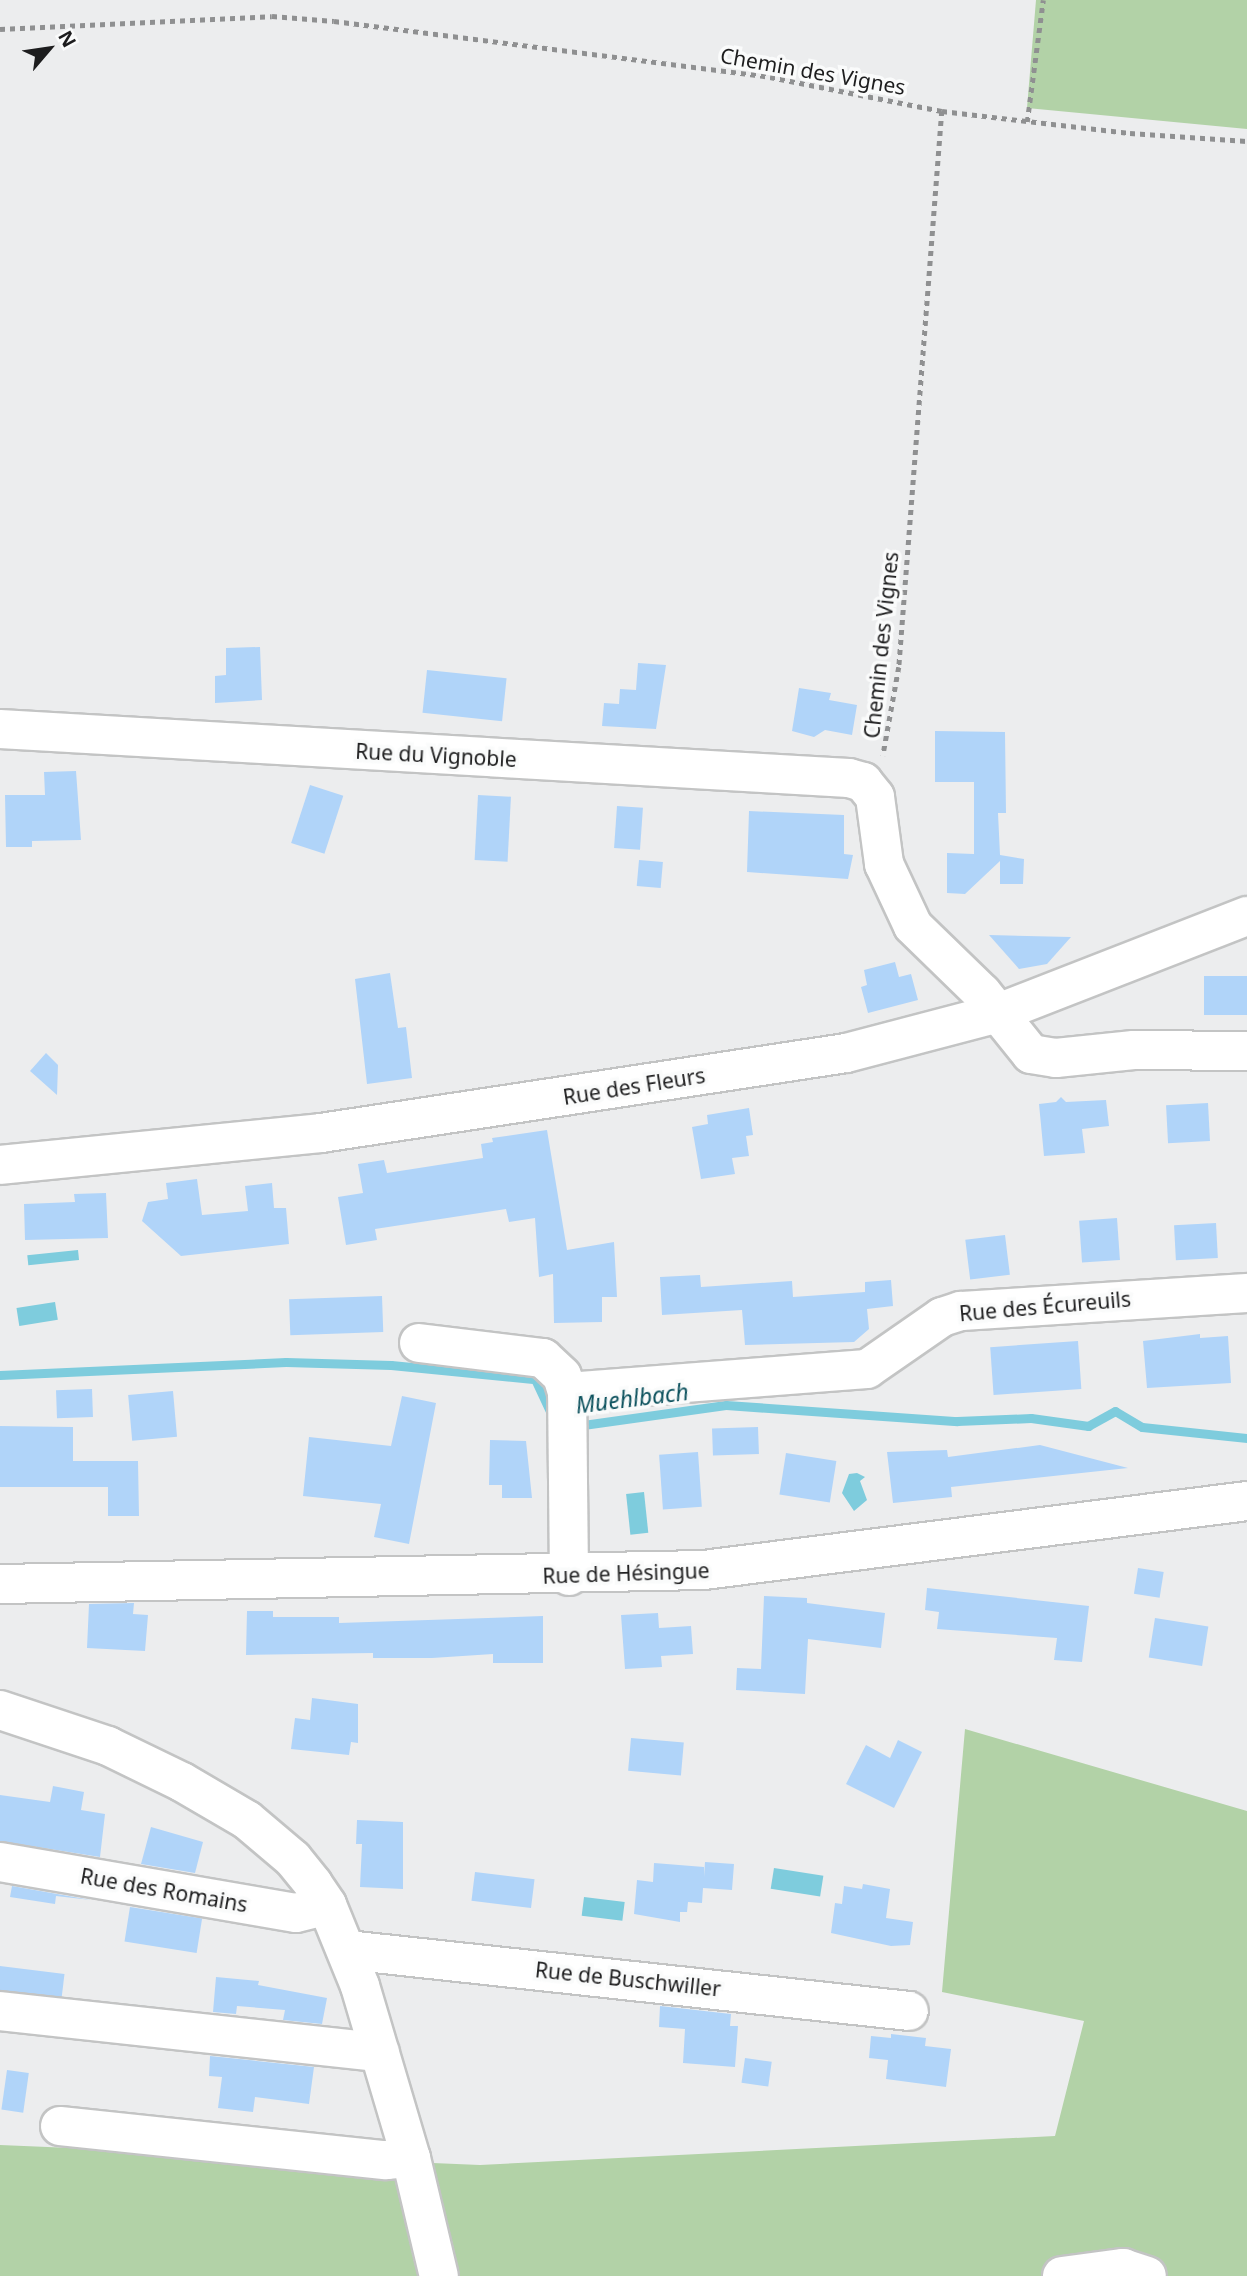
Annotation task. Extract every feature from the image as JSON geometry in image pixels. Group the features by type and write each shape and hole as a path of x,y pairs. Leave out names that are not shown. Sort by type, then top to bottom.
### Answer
{"street":[{"name":"Rue du Vignoble","path":"0,729 849,778 870,787"},
{"path":"870,787 884,864 905,914 921,937 998,1013 1019,1043 1043,1057 1134,1050 1247,1052"},
{"name":"Rue des Fleurs","path":"0,1165 321,1133 846,1053 998,1013 1247,916"},
{"name":"Rue des Écureuils","path":"567,1399 867,1369 942,1317 961,1311 1247,1293"},
{"path":"419,1343 543,1358 562,1376 567,1399 569,1576"},
{"name":"Rue de Hésingue","path":"0,1584 569,1576 704,1570 800,1560 1247,1501"},
{"path":"0,1710 108,1746 222,1804 293,1859 327,1905 360,1986 411,2158 439,2276"},
{"name":"Rue des Romains","path":"0,1862 296,1913 327,1905"},
{"name":"Rue de Buschwiller","path":"347,1950 909,2011"},
{"path":"0,2011 380,2052"},
{"path":"60,2126 386,2160 411,2158"},
{"path":"1062,2276 1123,2268 1147,2276"}],"path":[{"path":"1027,122 1043,0"},
{"name":"Chemin des Vignes","path":"0,29 272,16 599,52 770,77 942,111 899,667 888,744 870,787"},
{"path":"942,111 1027,122 1247,141"}],"green space":[{"path":"1036,0 1247,0 1247,129 1027,108"},
{"path":"965,1729 1247,1811 1247,2276 0,2276 0,2145 480,2165 1055,2136 1084,2021 942,1992"}],"water":[{"path":"78,1250 79,1260 28,1265 27,1255"},
{"path":"55,1302 58,1320 19,1326 16,1308"},
{"path":"857,1473 865,1477 860,1481 867,1500 854,1511 842,1493 849,1474"},
{"path":"644,1492 648,1533 630,1535 626,1494"},
{"path":"774,1868 823,1876 820,1897 771,1889"},
{"path":"584,1897 625,1902 622,1921 582,1916"}],"building":[{"path":"260,647 262,700 215,703 215,676 226,675 226,648"},
{"path":"638,663 666,665 656,729 602,726 604,703 619,704 620,689 636,690"},
{"path":"427,670 507,678 502,721 423,713"},
{"path":"799,688 831,693 829,700 857,705 852,735 825,730 814,737 792,731"},
{"path":"935,731 1005,732 1006,813 998,813 1000,855 1024,859 1023,884 1000,884 1000,861 965,894 947,893 947,853 974,854 974,782 935,782"},
{"path":"76,771 81,840 32,841 32,847 6,847 5,795 45,795 44,772"},
{"path":"310,785 343,796 324,854 291,843"},
{"path":"478,795 511,797 508,862 475,860"},
{"path":"617,806 643,808 640,850 614,848"},
{"path":"749,811 844,815 844,854 853,855 848,879 747,872"},
{"path":"639,860 663,862 661,888 637,886"},
{"path":"989,935 1071,937 1047,964 1019,969"},
{"path":"895,962 899,977 911,974 918,1000 868,1013 861,987 867,985 864,970"},
{"path":"390,973 398,1028 406,1027 412,1078 367,1084 355,979"},
{"path":"1204,976 1247,976 1247,1015 1204,1015"},
{"path":"46,1053 58,1065 57,1095 30,1071"},
{"path":"1061,1097 1066,1102 1106,1100 1109,1126 1082,1129 1085,1153 1044,1156 1039,1104 1056,1102"},
{"path":"1208,1103 1210,1141 1168,1143 1166,1105"},
{"path":"749,1108 753,1135 746,1136 749,1156 732,1158 735,1174 701,1179 692,1127 708,1124 707,1115"},
{"path":"547,1130 567,1250 614,1242 617,1297 602,1297 602,1322 554,1323 553,1274 539,1277 535,1218 509,1222 506,1209 375,1229 377,1240 346,1245 338,1197 363,1193 358,1164 384,1160 387,1173 483,1158 481,1144 493,1142 492,1138"},
{"path":"197,1179 202,1215 248,1211 245,1186 272,1183 274,1208 286,1208 289,1244 181,1256 142,1221 148,1202 168,1199 166,1183"},
{"path":"106,1193 108,1238 25,1240 24,1204 75,1202 74,1194"},
{"path":"1117,1218 1120,1260 1082,1263 1079,1221"},
{"path":"1216,1223 1218,1258 1176,1260 1174,1225"},
{"path":"1005,1235 1010,1275 970,1280 965,1240"},
{"path":"700,1275 701,1287 792,1281 793,1297 865,1292 865,1282 891,1280 893,1306 867,1309 869,1329 854,1342 745,1345 742,1310 662,1315 660,1277"},
{"path":"382,1296 383,1332 290,1335 289,1299"},
{"path":"1200,1334 1200,1338 1228,1336 1231,1383 1147,1388 1143,1341"},
{"path":"1078,1341 1081,1389 994,1395 990,1347"},
{"path":"92,1389 93,1417 57,1418 56,1390"},
{"path":"173,1391 177,1437 132,1441 128,1395"},
{"path":"402,1396 436,1403 409,1544 374,1537 381,1504 303,1496 309,1437 391,1446"},
{"path":"0,1426 73,1427 73,1461 138,1461 139,1516 108,1516 108,1487 0,1487"},
{"path":"758,1427 759,1454 713,1456 712,1429"},
{"path":"490,1440 526,1441 532,1498 502,1498 502,1485 489,1485"},
{"path":"1040,1445 1128,1468 951,1487 952,1497 893,1503 887,1452 947,1450 948,1457"},
{"path":"698,1452 702,1507 663,1510 659,1455"},
{"path":"786,1453 836,1461 830,1502 779,1494"},
{"path":"1138,1568 1164,1572 1160,1598 1134,1594"},
{"path":"927,1588 1089,1606 1082,1662 1054,1660 1057,1638 937,1629 939,1612 925,1610"},
{"path":"764,1596 807,1598 807,1603 885,1613 881,1648 808,1639 805,1694 736,1690 737,1668 761,1669"},
{"path":"134,1603 133,1614 148,1615 145,1651 87,1648 89,1604"},
{"path":"247,1611 273,1611 273,1617 339,1617 339,1623 543,1616 543,1663 493,1663 493,1654 432,1658 373,1658 373,1653 246,1655"},
{"path":"658,1613 659,1628 691,1626 693,1654 661,1656 662,1667 625,1669 621,1615"},
{"path":"1155,1618 1208,1626 1202,1666 1149,1658"},
{"path":"312,1698 358,1704 358,1743 351,1742 349,1755 291,1749 295,1718 310,1720"},
{"path":"631,1738 684,1743 681,1775 628,1771"},
{"path":"898,1740 922,1752 894,1808 846,1784 866,1745 890,1758"},
{"path":"53,1786 84,1792 81,1810 105,1814 100,1857 0,1841 0,1795 50,1802"},
{"path":"357,1820 403,1822 403,1889 360,1887 362,1844 356,1844"},
{"path":"151,1827 203,1842 195,1873 141,1864"},
{"path":"705,1862 734,1864 732,1890 703,1888 702,1903 688,1902 687,1912 680,1912 680,1922 634,1914 637,1880 653,1882 654,1863 704,1867 704,1877"},
{"path":"475,1872 535,1879 531,1908 471,1901"},
{"path":"863,1884 890,1889 886,1918 913,1922 910,1945 891,1946 831,1933 835,1903 842,1904 844,1886 862,1889"},
{"path":"12,1886 91,1900 56,1896 55,1904 10,1897"},
{"path":"130,1907 202,1918 197,1953 125,1942"},
{"path":"0,1966 65,1974 62,1998 0,1990"},
{"path":"216,1977 259,1981 258,1985 327,1998 322,2024 283,2020 285,2010 237,2006 236,2014 213,2012"},
{"path":"660,2006 731,2014 730,2026 738,2026 735,2067 683,2063 685,2029 659,2027"},
{"path":"891,2034 926,2038 925,2046 951,2049 946,2087 886,2079 888,2060 869,2058 871,2036 891,2038"},
{"path":"210,2056 314,2067 309,2104 255,2097 253,2112 218,2108 222,2077 209,2076"},
{"path":"745,2058 772,2062 768,2087 742,2083"},
{"path":"7,2070 29,2073 23,2113 1,2110"}],"waterway":[{"name":"Muehlbach","path":"0,1375 286,1362 391,1365 535,1379 552,1415"},
{"name":"Muehlbach","path":"576,1426 726,1405 957,1421 1031,1418 1088,1426 1115,1411 1142,1427 1247,1438"}]}
